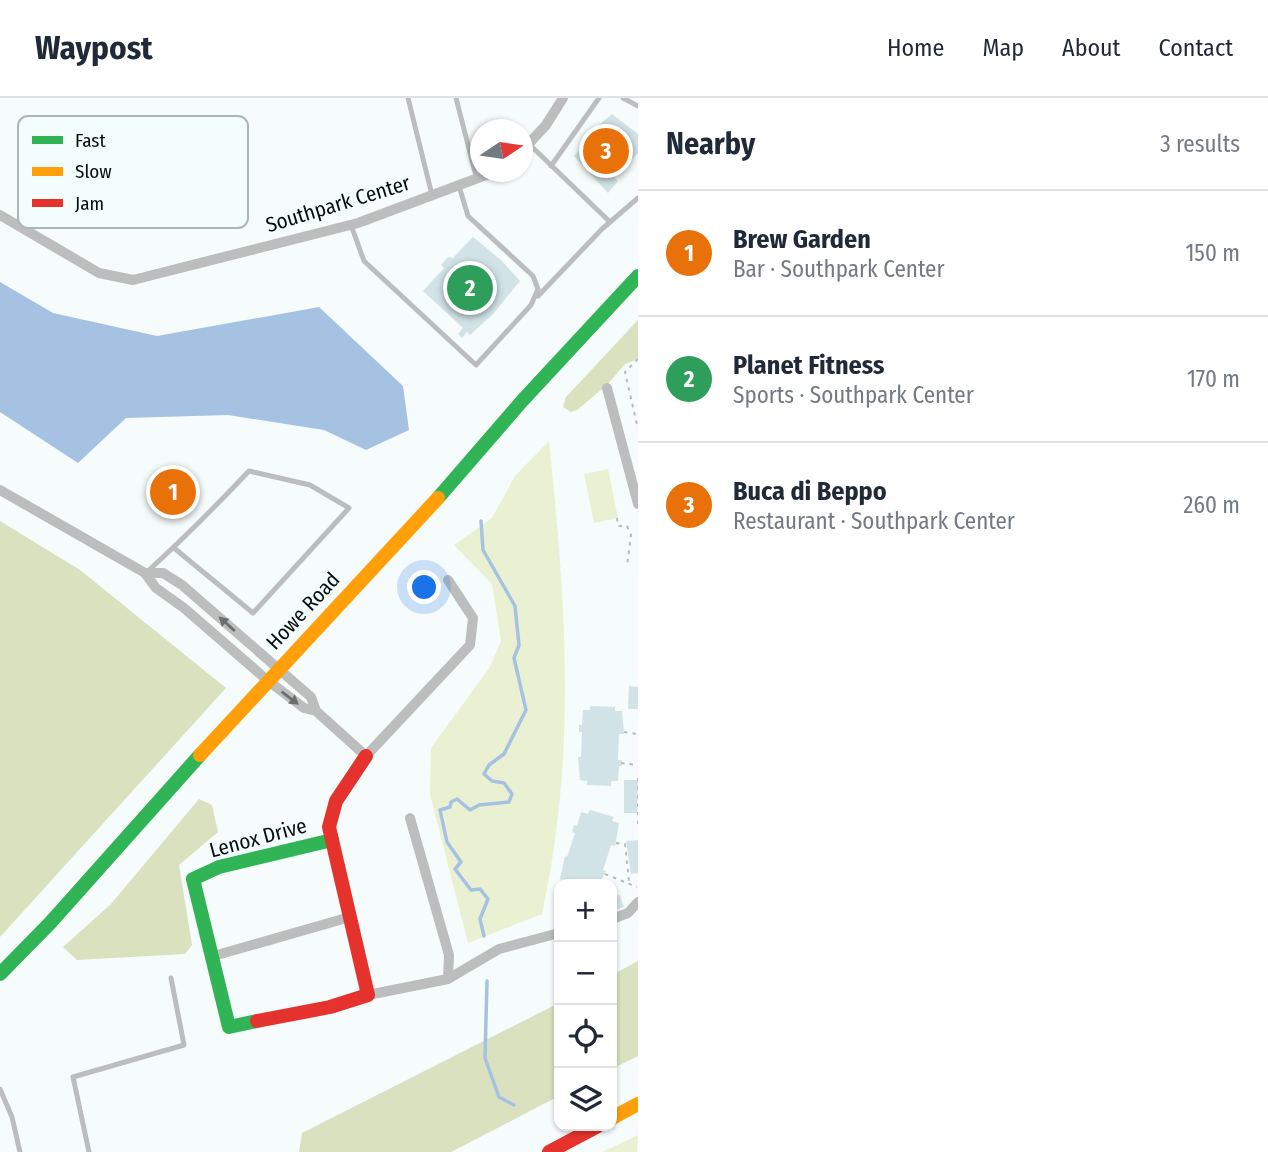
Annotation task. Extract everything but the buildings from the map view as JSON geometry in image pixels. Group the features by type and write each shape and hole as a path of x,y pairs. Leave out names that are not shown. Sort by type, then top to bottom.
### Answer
{"main road":[{"name":"Howe Road","path":"0,974 51,922 278,669 464,471 522,401 638,276"},
{"name":"Lenox Drive","path":"331,840 219,867 192,879 229,1027 330,1006 368,995 329,827 336,801 366,755"},
{"path":"617,1115 638,1104"},
{"path":"549,1152 589,1131"}],"street":[{"path":"533,139 563,98"},
{"name":"Southpark Center","path":"22,228 99,273 127,280 145,278 351,225 471,182"},
{"name":"Southpark Center","path":"0,215 18,226"},
{"path":"607,388 634,473 638,504"},
{"path":"0,490 145,573 156,587 267,681 304,708 316,711 366,755"},
{"path":"145,573 163,573 182,585 311,697 316,711"},
{"name":"Lenox Drive","path":"366,755 470,645 473,618 448,580"},
{"path":"410,818 449,956 448,979"},
{"path":"617,917 628,913 638,902"},
{"path":"210,957 350,917"},
{"name":"Lenox Drive","path":"368,995 448,979 499,949 554,934"}],"lane":[{"path":"408,98 432,195"},
{"path":"456,98 470,153"},
{"path":"551,166 600,98"},
{"path":"623,98 638,106"},
{"path":"533,153 551,166 610,222"},
{"path":"458,186 468,216 536,281 538,293 533,302"},
{"path":"351,225 362,259 476,365 610,222 638,198"},
{"path":"145,573 174,548 249,471 310,485 349,508 253,613 174,548"},
{"path":"89,1152 73,1077 184,1045 171,978"},
{"path":"0,1089 12,1117 20,1152"}],"path":[{"path":"637,360 625,372 638,429"},
{"path":"631,402 638,401"},
{"path":"617,518 618,526 627,526 630,531 627,566"},
{"path":"624,732 638,734"},
{"path":"621,763 638,765"},
{"path":"638,778 638,824"},
{"path":"615,844 625,844 629,881"},
{"path":"605,874 629,881 637,887"}],"green space":[{"path":"638,320 638,359 625,364 608,384 577,410 571,412 563,407 566,397"},
{"path":"549,441 560,561 565,678 564,736 553,854 542,914 468,943 430,794 431,748 490,667 501,641 492,584 454,545 492,518 515,476"},
{"path":"608,469 618,518 594,523 584,474"},
{"path":"0,521 80,570 226,688 0,937"},
{"path":"199,799 212,805 218,832 179,865 192,945 185,954 77,960 63,947 111,904"},
{"path":"638,961 638,1056 617,1066 617,1005 617,972"},
{"path":"554,1006 554,1099 451,1152 299,1152 302,1133"},
{"path":"638,1135 637,1152 602,1152 634,1137"}],"water":[{"path":"0,282 53,313 157,336 319,307 403,386 409,430 366,450 324,430 228,415 126,418 78,463 0,412"}],"waterway":[{"path":"481,521 483,550 515,606 519,645 514,658 526,710 504,754 489,765 484,774 492,781 504,783 512,794 509,802 479,805 470,810 457,799 451,802 450,807 440,810 447,842 461,862 455,869 471,890 480,889 488,899 480,919 484,936"},
{"path":"487,981 485,1058 499,1097 514,1105"}],"traffic: fast":[{"path":"438,498 522,401 638,276"},
{"path":"0,974 51,922 200,755"},
{"path":"257,1021 229,1027 193,879 219,867 332,840"}],"traffic: slow":[{"path":"200,755 438,498"},
{"path":"617,1115 638,1104"}],"traffic: jam":[{"path":"257,1021 330,1007 368,995 329,827 336,801 366,756"},
{"path":"549,1152 589,1131"}],"place":[{"name":"Buca di Beppo","path":"606,151"},
{"name":"Planet Fitness","path":"470,288"},
{"name":"Brew Garden","path":"173,492"}]}
